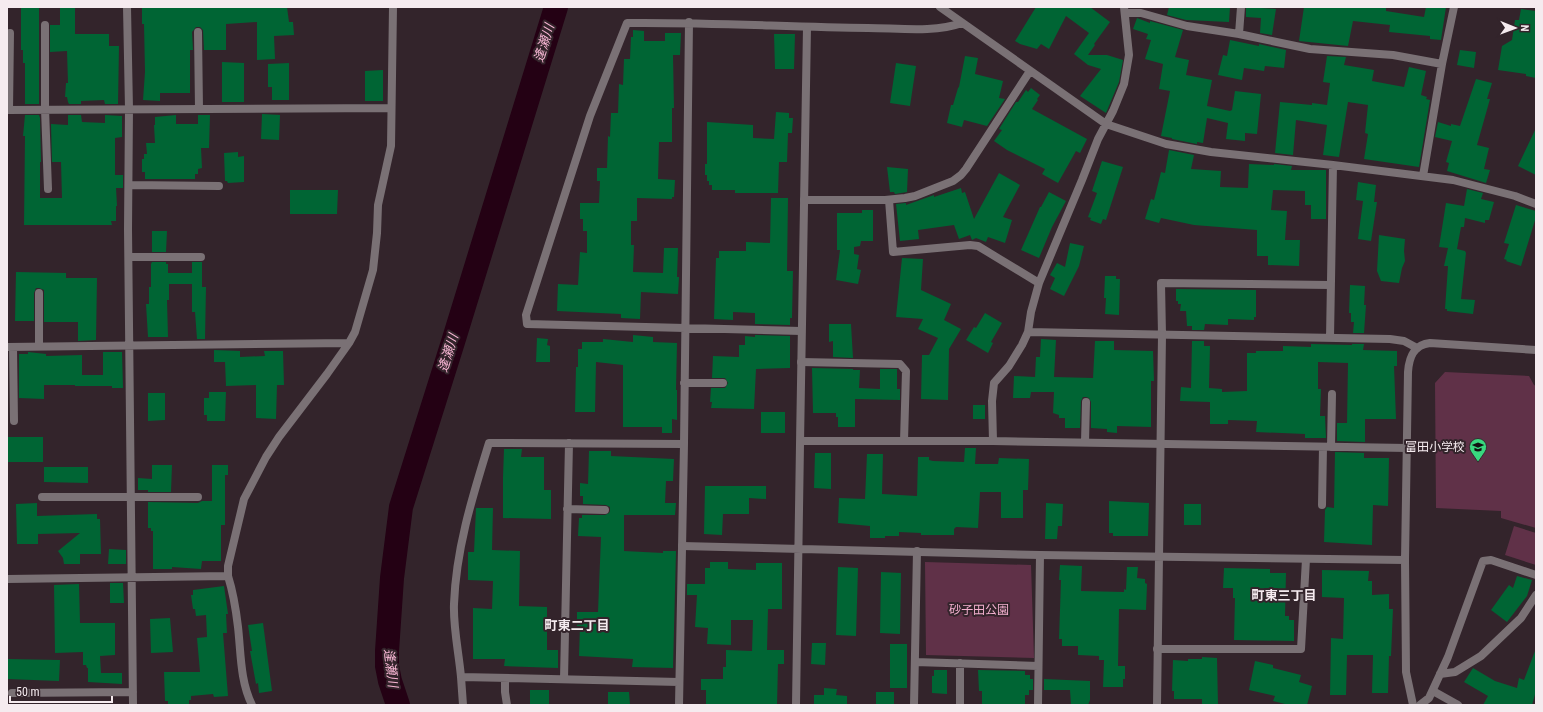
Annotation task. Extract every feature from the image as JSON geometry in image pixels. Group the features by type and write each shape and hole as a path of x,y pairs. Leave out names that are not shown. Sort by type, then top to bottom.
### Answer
{"street":[{"path":"127,7 130,109 129,257 133,705"},
{"path":"252,705 245,692 238,643 238,627 228,576 228,566 244,500 263,463 279,437 327,374 355,332 373,270 378,205 391,146 393,7"},
{"path":"940,7 1106,124 1166,144 1211,152 1423,176 1460,182 1515,196 1536,204"},
{"path":"1239,34 1241,7"},
{"path":"1423,176 1442,64 1454,7"},
{"path":"993,441 992,400 994,382 1009,366 1028,332 1031,312 1039,282 1098,139 1124,84 1129,54 1125,10 1187,26 1239,34 1310,49 1393,55 1442,64"},
{"path":"801,331 526,324 526,315 590,116 627,23 689,22 807,27 925,28 948,27 962,23"},
{"path":"679,705 689,22"},
{"path":"45,25 45,109 48,189"},
{"path":"796,705 807,27"},
{"path":"198,32 198,109"},
{"path":"10,33 8,110 391,108"},
{"path":"804,200 889,200 915,196 953,181 961,175 1030,70"},
{"path":"1330,338 1333,165"},
{"path":"129,185 219,186"},
{"path":"889,200 893,252 970,245 978,246 1039,282"},
{"path":"129,257 201,257"},
{"path":"1157,705 1162,335 1161,283 1330,285"},
{"path":"39,293 39,346"},
{"path":"1028,332 1396,339 1410,343 1417,348"},
{"path":"14,421 10,347 349,343"},
{"path":"1413,705 1406,672 1405,560 1408,372 1410,357 1417,348 1430,343 1536,350"},
{"path":"801,362 900,364 906,371 904,441"},
{"path":"684,383 723,383"},
{"path":"1322,505 1332,394"},
{"path":"1085,442 1086,402"},
{"path":"801,441 1085,442 1407,448"},
{"path":"463,705 454,604 464,529 489,442 684,444"},
{"path":"564,679 569,443"},
{"path":"42,497 198,497"},
{"path":"567,509 606,510"},
{"path":"682,546 1040,555 1405,560"},
{"path":"914,705 917,552"},
{"path":"1038,705 1040,555"},
{"path":"1157,648 1301,649 1306,559"},
{"path":"1420,705 1427,701 1433,691 1448,657 1483,561 1491,560 1536,575"},
{"path":"7,579 228,576"},
{"path":"1440,674 1455,672 1481,656 1521,618 1536,595"},
{"path":"915,662 1038,666"},
{"path":"960,664 960,705"},
{"path":"461,677 679,682"},
{"path":"505,678 507,705"},
{"path":"1433,691 1458,705"},
{"path":"12,693 133,692"}],"green space":[{"name":"富田小学校","path":"1445,372 1529,376 1536,386 1536,528 1501,518 1501,511 1436,508 1435,383"},
{"path":"1514,526 1536,533 1536,565 1505,555"},
{"name":"砂子田公園","path":"925,562 1031,565 1034,658 926,655"}],"building":[{"path":"21,7 39,7 39,104 25,104 25,63 23,63 23,50 21,50"},
{"path":"60,7 75,7 75,34 109,34 109,46 119,46 118,104 105,104 104,100 81,101 81,104 69,104 67,97 65,97 66,83 68,83 67,51 50,52 50,25 60,25"},
{"path":"142,7 287,7 289,22 293,22 294,35 274,36 275,59 257,60 257,22 226,24 226,50 204,50 203,30 200,27 196,27 192,32 193,50 190,50 190,93 160,93 160,101 143,100 145,72 144,24 142,24"},
{"path":"1036,7 1090,7 1110,22 1088,55 1107,55 1123,60 1119,82 1106,113 1080,96 1101,69 1088,65 1074,54 1089,33 1066,16 1049,49 1041,44 1037,49 1015,41"},
{"path":"1169,7 1230,7 1229,22 1186,20 1167,15"},
{"path":"1246,7 1276,9 1272,35 1260,33 1261,18 1246,17"},
{"path":"1304,7 1386,7 1386,11 1424,17 1426,7 1446,7 1441,40 1430,39 1430,36 1389,32 1390,25 1353,21 1348,46 1299,41"},
{"path":"1521,9 1536,11 1536,78 1526,76 1526,74 1498,70 1502,46 1512,40 1515,20 1519,20"},
{"path":"1137,18 1150,23 1150,21 1183,30 1175,57 1189,60 1186,75 1212,80 1207,106 1230,111 1232,110 1235,91 1261,94 1257,134 1245,133 1245,141 1226,139 1228,123 1207,118 1203,143 1197,142 1197,144 1161,136 1170,91 1159,89 1163,64 1145,59 1151,40 1146,39 1148,34 1133,29"},
{"path":"633,30 644,31 644,41 665,41 665,33 681,33 680,55 673,55 674,108 672,108 672,142 659,142 658,179 675,180 674,197 672,197 672,199 637,198 637,221 631,221 631,245 634,245 633,272 663,273 664,248 678,248 678,294 641,292 640,319 621,318 621,314 557,311 558,284 578,285 580,252 587,253 587,231 583,231 583,219 580,219 580,203 599,203 600,181 597,181 597,168 607,168 608,136 610,137 611,113 618,113 619,84 623,85 624,59 630,59 631,37 633,37"},
{"path":"774,34 795,34 794,69 775,69"},
{"path":"1230,40 1286,50 1284,68 1265,66 1264,71 1244,68 1242,80 1218,75 1223,55 1227,56"},
{"path":"1460,50 1476,52 1474,68 1457,65"},
{"path":"965,56 978,58 975,74 1003,81 999,98 1005,99 987,126 964,120 962,127 947,123 951,105 953,105 959,87"},
{"path":"1327,56 1346,57 1344,65 1374,70 1372,81 1404,87 1409,67 1426,71 1421,95 1430,100 1419,167 1364,159 1368,134 1365,133 1368,105 1348,102 1339,157 1323,155 1327,125 1296,120 1293,155 1275,153 1280,102 1327,105 1330,83 1323,82"},
{"path":"222,62 244,63 244,102 222,102"},
{"path":"289,63 289,100 272,100 272,87 268,87 268,64"},
{"path":"896,63 916,66 910,106 890,103"},
{"path":"383,70 383,101 365,101 365,71"},
{"path":"1476,79 1492,83 1487,99 1490,99 1477,145 1489,148 1484,169 1490,170 1486,183 1447,171 1449,163 1446,162 1452,141 1435,137 1438,122 1451,126 1451,124 1460,126"},
{"path":"1031,88 1040,95 1032,109 1087,139 1080,153 1076,151 1058,183 1042,174 1045,169 1007,150 994,141 1002,130 999,129 1016,102 1018,102 1026,90 1028,92"},
{"path":"776,112 789,113 789,118 793,118 792,133 788,133 787,162 779,162 778,193 735,193 735,190 712,190 712,185 709,185 707,175 705,175 705,164 707,164 707,122 753,125 753,138 774,139"},
{"path":"262,114 280,115 279,140 261,139"},
{"path":"25,115 39,115 40,118 40,198 62,198 61,162 52,162 51,124 68,125 68,115 81,115 82,122 105,123 105,115 122,116 122,137 115,138 115,175 123,175 123,188 116,188 116,221 111,221 112,225 24,225 25,136 23,136"},
{"path":"176,115 176,124 198,124 198,115 210,115 209,148 201,148 202,168 198,169 198,174 195,174 195,179 145,179 145,172 142,172 142,159 144,159 144,154 147,154 146,143 155,143 155,117"},
{"path":"1536,128 1536,175 1518,166"},
{"path":"1169,150 1194,155 1191,169 1221,171 1220,187 1248,188 1249,164 1292,166 1291,170 1326,170 1326,219 1311,219 1311,205 1305,205 1305,191 1273,190 1271,210 1287,211 1285,240 1300,240 1299,266 1268,265 1268,256 1257,256 1257,230 1194,225 1161,218 1159,223 1145,219 1151,199 1154,200 1161,172 1165,173"},
{"path":"238,152 238,157 244,156 244,182 228,183 225,181 224,153"},
{"path":"1102,161 1123,167 1106,220 1103,219 1101,224 1090,220 1091,218 1088,217 1097,193 1092,191"},
{"path":"887,167 908,169 907,192 895,194 894,192 890,192"},
{"path":"999,173 1020,185 1003,217 1012,220 1005,243 988,237 986,242 976,238 972,240 970,235 959,239 954,225 918,230 919,239 900,241 896,204 906,203 906,205 934,195 934,197 961,188 962,193 965,192 974,219"},
{"path":"1358,182 1376,185 1374,202 1377,202 1371,241 1358,239 1363,201 1356,200"},
{"path":"1467,189 1483,193 1481,199 1494,202 1489,220 1485,220 1485,223 1465,218 1464,227 1461,227 1457,249 1465,251 1466,253 1461,299 1475,300 1473,314 1447,311 1447,309 1445,309 1448,266 1444,266 1448,248 1439,247 1446,203 1464,206"},
{"path":"290,190 338,190 337,214 290,214"},
{"path":"1049,192 1066,201 1052,227 1039,258 1021,250 1040,207"},
{"path":"771,198 788,198 787,271 793,271 792,318 790,318 790,325 755,324 755,313 733,312 733,320 714,319 716,258 719,258 719,251 746,251 746,242 770,243"},
{"path":"1516,205 1536,211 1536,217 1521,266 1504,259 1509,244 1504,243"},
{"path":"862,210 873,210 873,241 861,241 860,246 854,247 854,254 859,255 857,269 861,270 858,284 836,280 840,250 837,250 837,213 862,213"},
{"path":"152,231 167,231 166,252 152,252"},
{"path":"1379,235 1405,239 1405,261 1399,283 1381,281 1377,271"},
{"path":"1070,243 1084,246 1079,266 1064,296 1050,289 1055,278 1050,275 1057,263 1065,267"},
{"path":"902,258 923,259 921,290 951,304 944,320 961,329 949,349 948,400 921,399 922,355 929,355 938,338 918,329 923,319 896,317"},
{"path":"152,262 166,262 166,264 168,264 168,273 192,273 192,262 202,262 202,287 206,287 205,339 197,339 195,312 192,312 192,284 169,284 169,300 167,300 168,337 148,337 146,304 149,304 149,287 151,287"},
{"path":"16,272 66,273 66,278 97,278 96,340 78,341 78,322 44,322 44,290 39,288 36,288 34,293 34,321 15,321"},
{"path":"1105,276 1116,276 1116,279 1120,279 1119,315 1105,314"},
{"path":"1350,285 1365,286 1364,305 1366,305 1364,333 1353,333 1354,322 1351,322 1351,313 1349,313"},
{"path":"1176,289 1256,290 1256,317 1254,317 1254,320 1228,319 1228,325 1205,324 1204,330 1192,330 1192,326 1187,326 1186,311 1180,311 1181,304 1178,304 1178,301 1176,301"},
{"path":"985,313 1002,323 991,342 993,343 988,353 966,340 974,327 976,328"},
{"path":"829,324 851,324 853,358 833,357 833,341 829,342"},
{"path":"633,335 653,337 653,342 677,343 677,420 672,419 672,433 662,433 662,427 623,427 623,365 596,362 595,412 575,412 576,367 578,367 578,349 582,349 582,342 603,342 603,339 633,342"},
{"path":"755,335 790,336 790,368 756,369 754,409 711,408 711,388 725,388 728,383 725,378 712,378 713,356 739,357 739,345 745,345 745,336 755,337"},
{"path":"537,338 548,339 547,345 550,346 550,362 536,362"},
{"path":"1041,339 1056,340 1054,377 1093,378 1095,341 1114,341 1114,350 1153,351 1154,381 1151,381 1151,427 1117,426 1117,433 1107,432 1107,429 1091,428 1091,402 1089,398 1083,397 1081,401 1080,428 1065,428 1065,418 1059,418 1059,415 1053,413 1054,392 1031,392 1030,398 1013,398 1014,376 1035,377 1036,357 1040,357"},
{"path":"1192,341 1204,341 1204,346 1210,346 1209,388 1222,389 1222,392 1247,391 1247,353 1256,353 1256,351 1283,351 1283,346 1311,347 1311,344 1364,344 1363,350 1397,351 1397,366 1394,366 1396,419 1365,419 1365,442 1337,441 1337,423 1347,423 1348,363 1318,362 1318,389 1321,389 1320,416 1325,416 1326,438 1305,438 1305,434 1256,432 1257,421 1228,420 1228,424 1210,424 1210,402 1180,401 1181,387 1191,388"},
{"path":"214,350 240,351 240,357 265,356 264,351 283,351 284,385 277,385 276,419 256,418 256,385 226,386 225,362 214,362"},
{"path":"28,352 46,354 46,356 82,355 82,375 103,375 103,352 122,352 123,388 112,388 112,386 44,385 44,399 19,398 19,354 28,354"},
{"path":"812,368 860,370 859,388 880,389 880,369 897,369 897,389 900,389 900,400 855,399 855,427 838,427 838,417 836,417 836,413 813,413"},
{"path":"209,392 226,392 225,421 207,421 207,415 204,415 204,398 209,398"},
{"path":"148,393 165,393 165,420 148,421"},
{"path":"973,405 985,405 985,419 973,419"},
{"path":"761,412 785,412 785,433 761,433"},
{"path":"7,437 43,437 43,462 7,462"},
{"path":"965,448 976,448 975,464 998,464 999,458 1029,459 1028,490 1023,490 1023,518 1001,518 1001,492 980,492 978,528 956,527 954,529 954,535 921,535 921,533 899,532 899,536 870,538 870,526 838,523 839,498 865,499 867,454 883,454 882,494 917,496 918,457 929,457 929,460 933,461 964,462"},
{"path":"504,449 522,449 521,457 544,457 544,490 551,490 551,519 503,518"},
{"path":"589,451 611,451 611,456 674,459 673,481 666,481 665,503 676,503 675,515 624,515 624,551 663,553 663,551 676,551 673,668 632,667 633,659 579,656 580,626 577,626 577,612 598,612 601,537 578,536 579,518 582,518 582,515 605,515 610,511 610,507 606,505 583,504 583,496 580,496 580,483 588,484"},
{"path":"1335,452 1364,453 1364,458 1389,458 1388,506 1373,505 1372,545 1324,542 1325,510 1327,507 1334,508"},
{"path":"815,453 831,453 831,489 814,488"},
{"path":"152,465 172,465 171,492 148,492 148,490 138,490 138,478 152,479"},
{"path":"212,465 228,465 228,475 225,475 225,525 221,525 221,561 202,561 201,569 172,567 172,569 153,569 153,531 151,531 151,528 148,528 148,502 198,503 202,501 212,501"},
{"path":"44,467 88,467 88,483 44,482"},
{"path":"705,486 766,486 766,499 749,498 749,514 723,514 722,535 704,534"},
{"path":"1109,501 1149,503 1148,536 1113,536 1113,533 1109,533"},
{"path":"37,503 37,516 97,514 97,519 100,519 101,554 80,554 80,564 64,564 63,558 58,551 80,533 38,534 38,544 17,544 16,504"},
{"path":"1046,503 1063,504 1062,526 1058,526 1057,539 1045,539"},
{"path":"1184,504 1201,504 1201,525 1184,525"},
{"path":"476,508 493,508 492,550 520,551 519,606 547,607 547,650 558,650 558,668 504,666 505,659 473,659 473,608 492,609 493,581 468,580 468,552 474,552"},
{"path":"109,549 126,550 126,564 108,564"},
{"path":"710,562 728,562 728,569 756,570 756,563 782,563 782,609 768,609 767,650 784,650 784,664 778,664 777,705 706,705 706,690 701,690 701,679 723,679 723,667 726,667 726,650 752,651 753,620 731,620 731,645 707,644 708,628 695,627 697,595 687,595 687,584 705,584 705,568 710,568"},
{"path":"1060,565 1082,566 1081,591 1124,592 1124,589 1126,590 1127,567 1138,567 1137,578 1145,579 1145,583 1147,584 1146,610 1119,609 1118,666 1125,666 1125,679 1123,679 1123,687 1103,687 1104,660 1099,660 1099,656 1078,655 1078,646 1062,646 1062,639 1059,639 1061,580 1059,580"},
{"path":"838,567 858,568 856,636 836,635"},
{"path":"1224,568 1270,569 1270,573 1286,573 1285,616 1289,616 1289,620 1294,620 1294,641 1234,640 1235,598 1233,598 1233,588 1223,588"},
{"path":"1322,570 1369,571 1368,581 1372,581 1372,595 1389,594 1389,609 1393,609 1391,656 1389,656 1388,693 1372,693 1373,655 1347,655 1346,695 1330,695 1331,638 1343,639 1344,598 1322,597"},
{"path":"881,572 901,573 900,634 880,633"},
{"path":"1517,576 1532,580 1527,596 1507,622 1491,610 1509,585 1513,588"},
{"path":"110,583 123,583 124,603 110,603"},
{"path":"79,584 80,623 115,623 115,655 100,656 101,673 122,673 122,684 88,682 88,668 86,665 83,665 83,652 55,653 54,585"},
{"path":"224,586 228,614 226,614 227,633 223,633 228,696 214,697 213,694 191,696 189,705 168,705 168,701 165,701 164,672 200,672 197,638 207,637 206,615 196,616 195,609 193,609 191,595 193,595 193,590"},
{"path":"170,618 173,652 151,653 150,619"},
{"path":"263,623 272,691 259,693 250,651 252,651 248,625"},
{"path":"812,643 826,643 825,665 811,664"},
{"path":"890,644 907,644 907,688 890,688"},
{"path":"1535,651 1536,691 1532,705 1483,705 1488,696 1464,682 1473,668 1495,681 1517,688 1519,678 1524,680"},
{"path":"1202,657 1217,658 1218,705 1202,705 1202,699 1174,699 1174,691 1172,691 1173,660 1188,661 1188,659 1202,659"},
{"path":"7,659 60,660 59,681 7,679"},
{"path":"1255,661 1273,665 1273,668 1301,675 1299,682 1312,686 1307,705 1285,705 1273,701 1275,696 1249,690"},
{"path":"934,670 947,670 947,694 932,693 932,676 934,676"},
{"path":"978,670 1025,671 1025,675 1030,675 1030,679 1033,679 1033,690 1029,690 1029,695 1025,695 1025,705 982,705 982,691 979,691"},
{"path":"1044,679 1090,681 1090,700 1088,705 1071,705 1070,690 1044,690"},
{"path":"824,688 837,689 836,695 847,696 847,705 814,705 814,695 824,695"},
{"path":"530,690 549,690 549,705 530,705"},
{"path":"608,692 629,692 630,705 608,705"},
{"path":"876,692 894,692 894,705 876,705"}],"waterway":[{"name":"逢瀬川","path":"398,705 390,681 387,666 387,651 392,578 401,507 556,7"}],"place":[{"name":"富田小学校","path":"1478,462"}],"district":[{"name":"町東三丁目","path":"1284,595"},
{"name":"町東二丁目","path":"577,625"}]}
